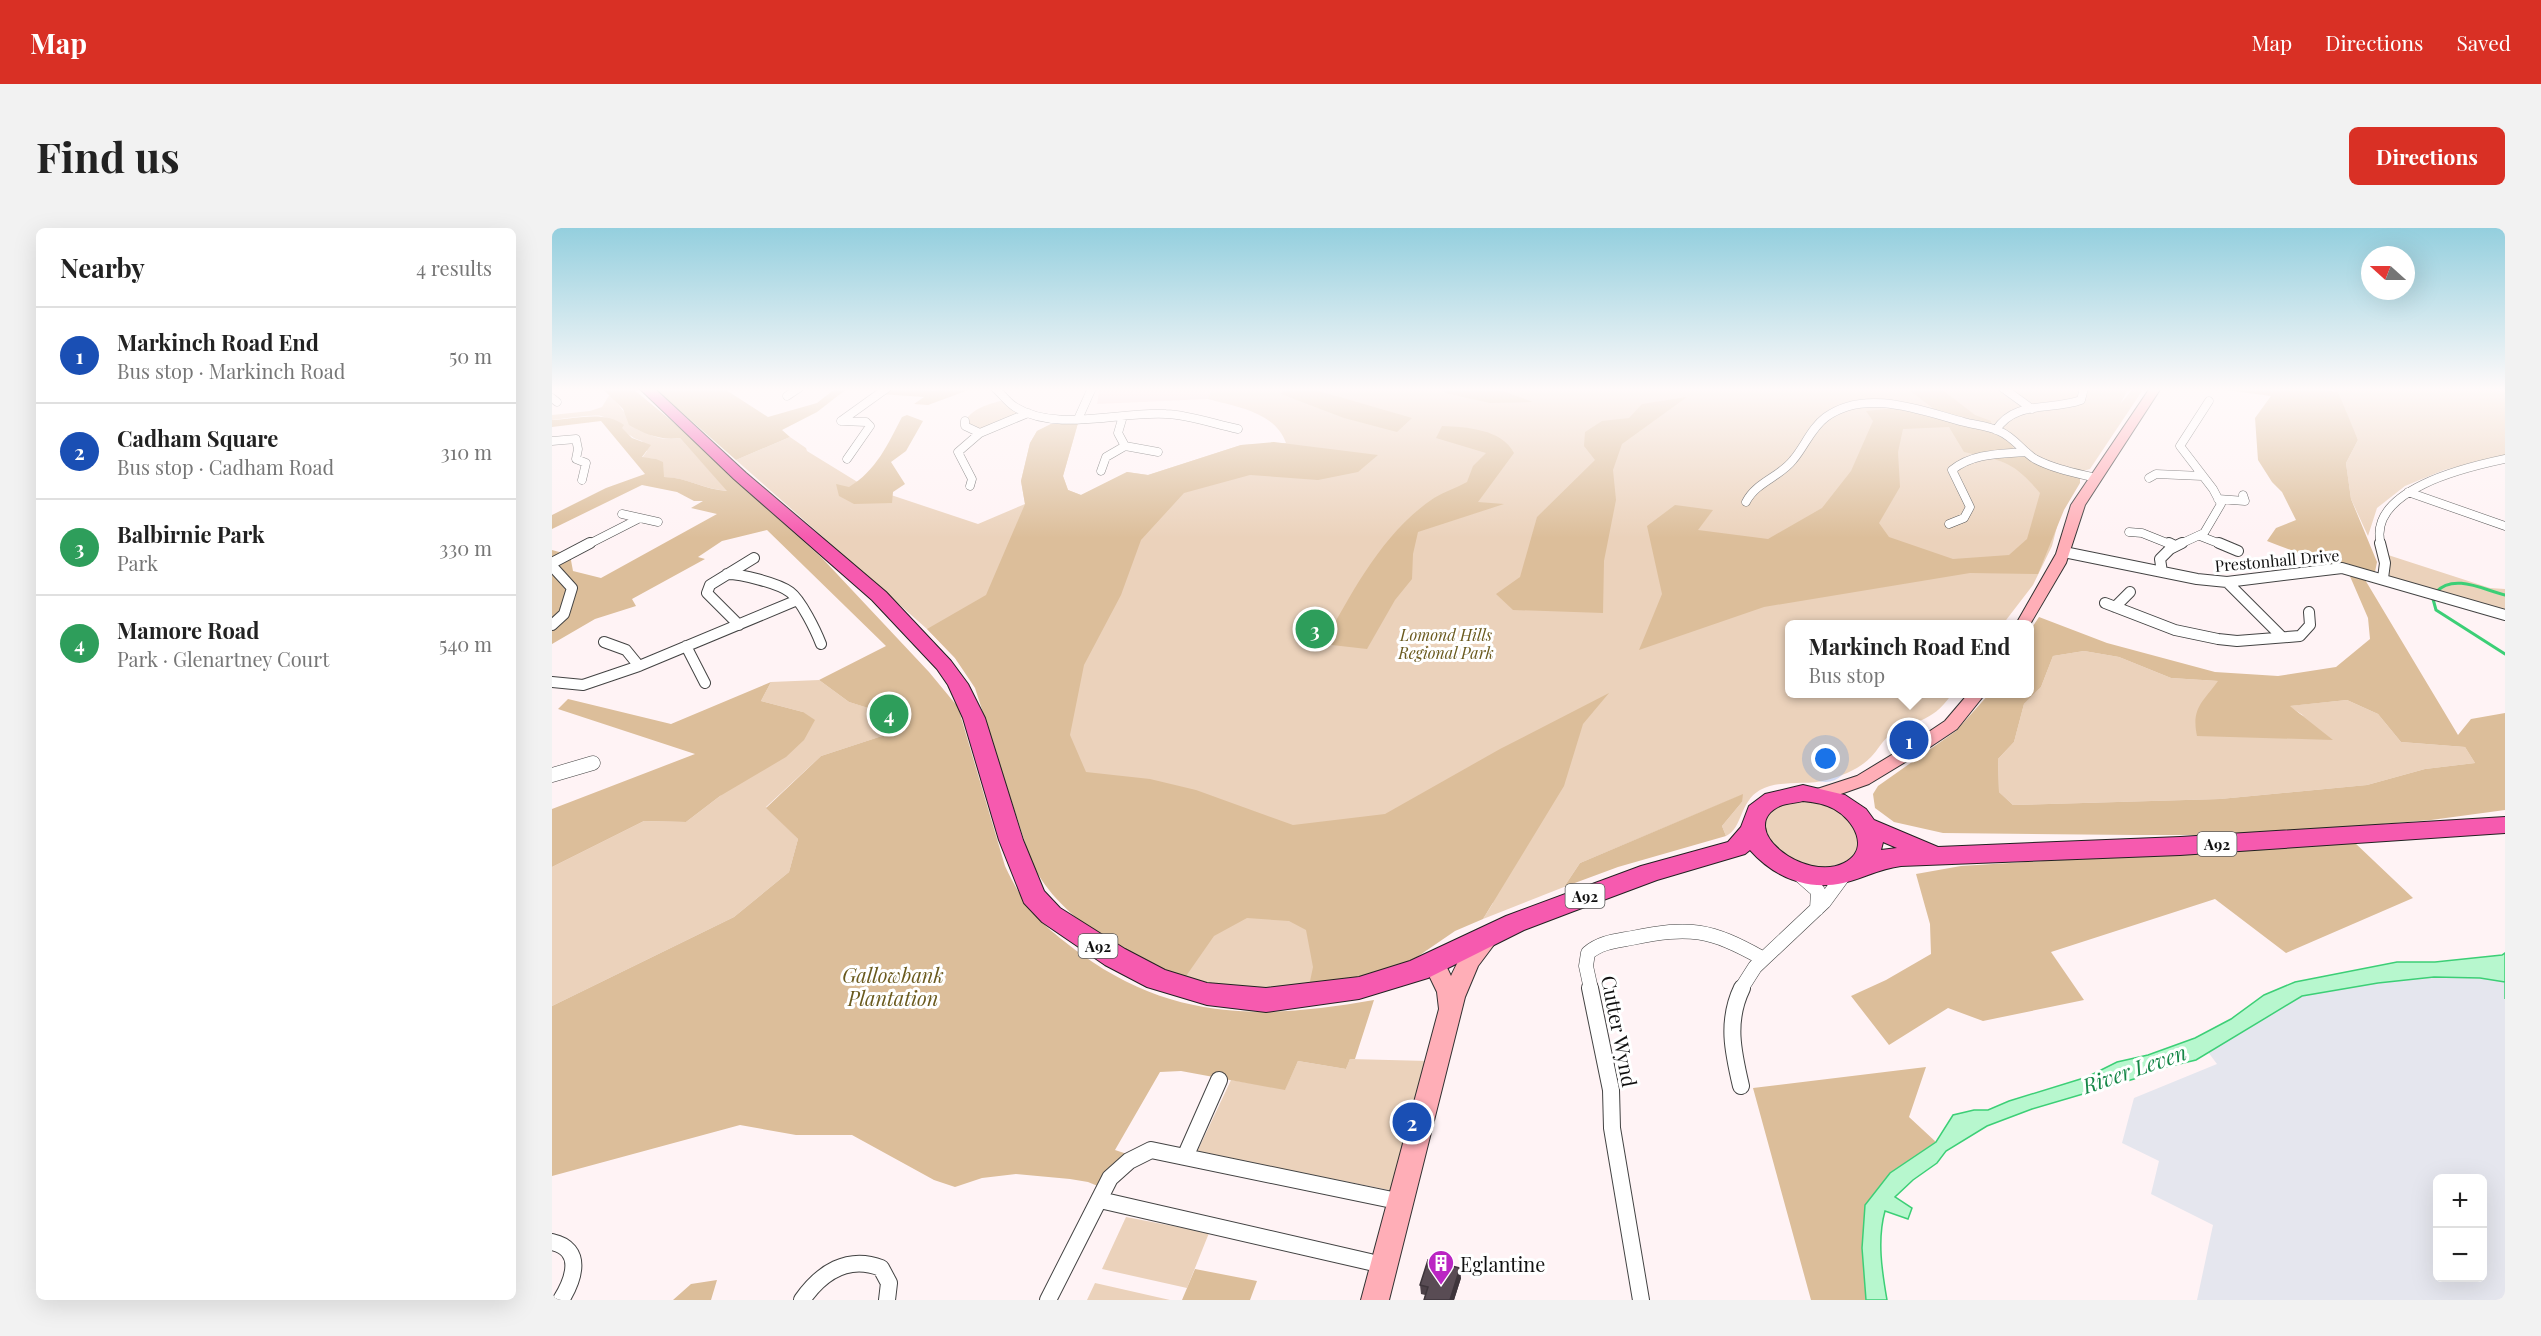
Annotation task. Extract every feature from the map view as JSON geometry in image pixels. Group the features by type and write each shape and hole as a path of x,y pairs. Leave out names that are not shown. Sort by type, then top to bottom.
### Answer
{"highway":[{"name":"A92","path":"700,438 879,596 944,665 958,684 974,718 1024,878 1033,896 1051,915 1115,957 1157,979 1188,990 1232,998 1266,1000 1337,992 1392,979 1434,963 1565,904 1650,873 1736,848 1743,843 1753,829 1754,817 1761,807 1772,799 1795,794 1821,795 1845,805 1861,820 1928,852 1952,856"},
{"path":"1850,871 1864,861 1870,850 1871,839 1861,820"},
{"name":"A92","path":"1681,864 1745,861 1826,877 1850,871 1876,860 2180,846 2494,825"},
{"path":"1753,829 1761,849 1788,869"}],"main road":[{"path":"2026,620 2045,591 2064,552 2073,513 2122,438"},
{"path":"1821,795 1863,780 1951,724 1973,698"},
{"path":"1861,820 1853,796 1863,780"},
{"path":"1375,1300 1445,1038 1449,1011 1463,971 1474,953 1492,935"},
{"path":"1434,963 1448,992 1449,1011"}],"street":[{"path":"848,459 862,438"},
{"path":"970,486 972,479 958,452 974,438"},
{"path":"1121,438 1125,446"},
{"path":"1746,502 1748,496 1758,487 1776,477 1792,462 1808,438"},
{"path":"2014,438 2026,452 2042,462 2096,478"},
{"path":"2162,572 2160,559 2175,546 2200,536 2215,518 2221,504 2213,489 2180,446 2185,438"},
{"path":"552,441 576,439 578,449 576,459 586,463 582,480"},
{"path":"1101,471 1106,458 1125,446 1158,452"},
{"path":"1949,524 1964,518 1970,507 1968,496 1955,479 1952,470 1959,463 1971,458 2026,452"},
{"path":"2383,578 2386,560 2378,528 2379,522 2408,492 2439,477 2505,459"},
{"path":"2149,478 2156,474 2202,476"},
{"path":"2408,492 2505,526"},
{"path":"2218,499 2245,501 2243,495"},
{"path":"622,514 658,522"},
{"path":"552,625 564,614 572,588 552,565 640,518"},
{"path":"2129,532 2142,533 2175,546"},
{"path":"2200,536 2238,551"},
{"name":"Prestonhall Drive","path":"2064,552 2162,572 2227,582 2342,568 2505,615"},
{"path":"739,625 707,593 710,585 754,558"},
{"path":"727,574 742,574 790,592 815,627 821,644"},
{"path":"2227,582 2282,637"},
{"path":"2130,592 2110,605 2175,630 2218,639 2237,641 2300,636 2310,625 2309,612"},
{"path":"552,682 583,685 639,666 795,601"},
{"path":"604,642 626,650 639,666"},
{"path":"686,646 705,683"},
{"path":"552,775 593,763"},
{"path":"1788,869 1818,891 1817,909"},
{"path":"1741,1086 1732,1020 1736,1001 1746,980 1762,958 1817,909 1850,871"},
{"name":"Cutter Wynd","path":"1641,1300 1612,1128 1611,1090 1586,959 1588,953 1599,945 1680,928 1700,929 1718,935 1762,958"},
{"path":"1185,1157 1220,1080"},
{"path":"1048,1300 1110,1178 1119,1167 1135,1155 1150,1150 1401,1202"},
{"path":"1100,1200 1370,1262"},
{"path":"552,1242 566,1245 574,1260 569,1283 561,1300"},
{"path":"802,1300 814,1284 827,1274 849,1264 863,1262 881,1268 889,1283 887,1300"}],"shaded area":[{"path":"2434,977 2505,979 2505,1300 2197,1300 2213,1225 2151,1194 2159,1161 2122,1143 2134,1098 2217,1064 2208,1052 2302,996 2378,983"}],"green space":[{"name":"Gallowbank Plantation","path":"615,438 632,438 651,445 642,457 663,462 664,477 727,491 680,438 692,438 697,442 822,558 929,672 958,707 1005,866 1020,895 1045,925 1081,954 1116,976 1151,993 1186,1003 1222,1010 1258,1012 1334,1006 1374,1000 1355,1059 1350,1059 1346,1069 1298,1061 1285,1090 1181,1071 1160,1072 1115,1150 1127,1154 1105,1189 1088,1182 1016,1174 982,1178 955,1187 934,1180 852,1135 796,1135 740,1125 552,1176 552,1006 734,917 789,872 798,839 766,808 821,756 885,735 900,718 849,702 819,680 886,646 767,530 722,541 698,557 705,559 632,599 636,606 595,619 552,644 552,550 570,555 573,571 601,578 717,514 691,508 703,501 694,501 677,492 642,485 552,529 552,515 606,488 645,474"},
{"path":"634,438 680,438 728,491 663,477 656,459 642,458 647,451 642,441"},
{"path":"711,438 788,438 736,460"},
{"name":"Lomond Hills Regional Park","path":"791,438 807,451 864,486 978,524 1025,504 1021,481 1033,438 1074,438 1063,476 1068,490 1081,495 1127,472 1148,475 1241,445 1286,443 1284,438 2111,438 2090,469 2083,471 2061,511 2052,546 2033,585 2006,620 1785,620 1785,698 1949,698 1929,716 1889,736 1862,765 1827,780 1776,785 1760,790 1748,801 1736,827 1726,836 1722,826 1742,802 1742,795 1580,863 1564,887 1483,919 1493,903 1309,986 1267,988 1184,979 955,658 927,629 736,460"},
{"path":"891,438 913,438 906,451 891,462 905,484 893,492 892,503 854,504 839,496 836,484 849,487 867,473"},
{"path":"1033,438 1074,438 1063,476 1068,490 1081,495 1127,472 1148,475 1241,445 1274,442 1378,455 1358,472 1318,480 1250,475 1184,493 1141,540 1121,595 1084,665 1070,735 1086,772 1150,779 1196,790 1293,825 1385,814 1500,749 1609,693 1583,724 1564,786 1483,919 1455,931 1417,957 1393,968 1351,979 1309,986 1313,967 1306,930 1289,921 1247,918 1214,936 1184,979 1117,946 1095,932 1056,899 1041,879 1030,858 975,688 955,658 927,629 986,595 1025,504 1021,481"},
{"path":"1436,438 1499,438 1508,445 1514,453 1478,502 1504,504 1418,532 1413,554 1412,579 1395,600 1367,649 1323,644 1370,564 1399,528 1434,498 1467,482 1473,466 1486,453"},
{"path":"1585,438 1630,438 1622,444 1613,470 1616,500 1604,561 1603,613 1513,610 1496,594 1520,577 1537,517 1595,460 1584,446"},
{"path":"1866,438 1901,438 1898,452 1900,487 1879,523 1889,537 1953,559 2009,555 2027,539 2040,493 2022,474 2007,464 1964,452 1956,438 2008,438 2014,449 2080,478 2080,483 2064,510 2038,574 1970,573 1764,607 1639,650 1662,594 1647,526 1675,505 1713,510 1698,530 1768,539 1822,508 1851,471"},
{"path":"2256,438 2357,438 2346,463 2351,499 2377,562 2375,572 2334,565 2267,541 2276,528 2296,520 2282,492 2272,482 2258,460"},
{"path":"2357,438 2505,438 2505,455 2444,470 2405,486 2377,508 2368,536 2351,499 2346,463"},
{"path":"2388,555 2490,588 2505,589 2505,612 2389,578"},
{"path":"2349,574 2364,578 2458,735 2471,719 2505,713 2505,810 2431,820 2251,835 2135,835 1943,833 1894,822 1875,808 1873,794 1878,786 1956,731 1985,698 2030,698 2024,704 2014,742 1998,759 1999,792 2013,805 2220,799 2367,785 2425,769 2475,763 2465,747 2401,742 2378,714 2347,700 2290,706 2333,740 2197,736 2197,712 2218,681 2171,678 2119,657 2084,651 2053,656 2041,687 2034,694 2034,624 2039,617 2107,643 2215,672 2278,676 2336,667 2370,639 2368,618"},
{"path":"2084,651 2119,657 2171,678 2218,681 2304,716 2289,706 2347,700 2378,714 2401,742 2465,747 2475,763 2425,769 2367,785 2220,799 2013,805 1999,792 1998,759 2014,742 2024,704 2030,698 2034,698 2034,694 2041,687 2053,656"},
{"path":"819,680 849,702 901,718 885,735 821,756 766,807 798,839 789,872 734,917 552,1006 552,867 644,821 686,822 720,796 803,712 761,701 771,682"},
{"path":"771,682 761,701 803,712 815,720 804,740 786,757 720,796 686,822 644,821 552,867 552,809 695,754 558,709 568,699 671,724"},
{"path":"1743,794 1742,802 1722,826 1726,836 1618,867 1564,887 1580,863"},
{"path":"1805,799 1832,807 1848,820 1858,842 1856,851 1849,859 1827,867 1802,866 1784,857 1762,833 1767,815 1774,806"},
{"path":"2354,842 2413,898 2286,953 2215,899 2051,952 2084,1000 1983,1021 1948,1008 1889,1045 1851,996 1886,980 1931,954 1930,924 1916,874 1961,866"},
{"path":"1350,1059 1428,1061 1394,1191 1197,1152 1231,1080 1285,1089 1298,1061 1346,1069"},
{"path":"1926,1067 1909,1117 1936,1142 1890,1173 1862,1248 1866,1300 1811,1300 1753,1088"},
{"path":"1126,1217 1209,1233 1187,1288 1102,1269"},
{"path":"1195,1269 1257,1281 1250,1300 1182,1300"},
{"path":"717,1280 711,1300 673,1300 691,1284"},
{"path":"1095,1283 1170,1300 1087,1300"}],"water":[{"name":"River Leven","path":"2505,953 2505,982 2480,978 2434,977 2378,983 2302,996 2196,1060 2154,1070 2134,1079 2032,1109 1987,1126 1946,1151 1937,1163 1913,1180 1895,1197 1912,1208 1908,1219 1885,1211 1881,1244 1887,1300 1866,1300 1862,1248 1865,1205 1890,1173 1936,1142 1953,1115 1974,1110 1988,1110 2009,1101 2087,1077 2117,1062 2148,1055 2195,1038 2231,1019 2264,995 2295,982 2397,962 2435,962"}],"building":[{"name":"Eglantine","path":"1428,1260 1460,1268 1450,1300 1424,1300 1428,1287 1420,1285"}],"waterway":[{"path":"2436,592 2443,586 2460,583 2505,595"},
{"path":"2433,599 2436,610 2505,654"}],"place":[{"name":"Balbirnie Park","path":"1315,629"},
{"name":"Mamore Road","path":"889,714"},
{"name":"Markinch Road End","path":"1909,740"},
{"name":"Cadham Square","path":"1412,1122"},
{"name":"Eglantine","path":"1441,1286"}]}
